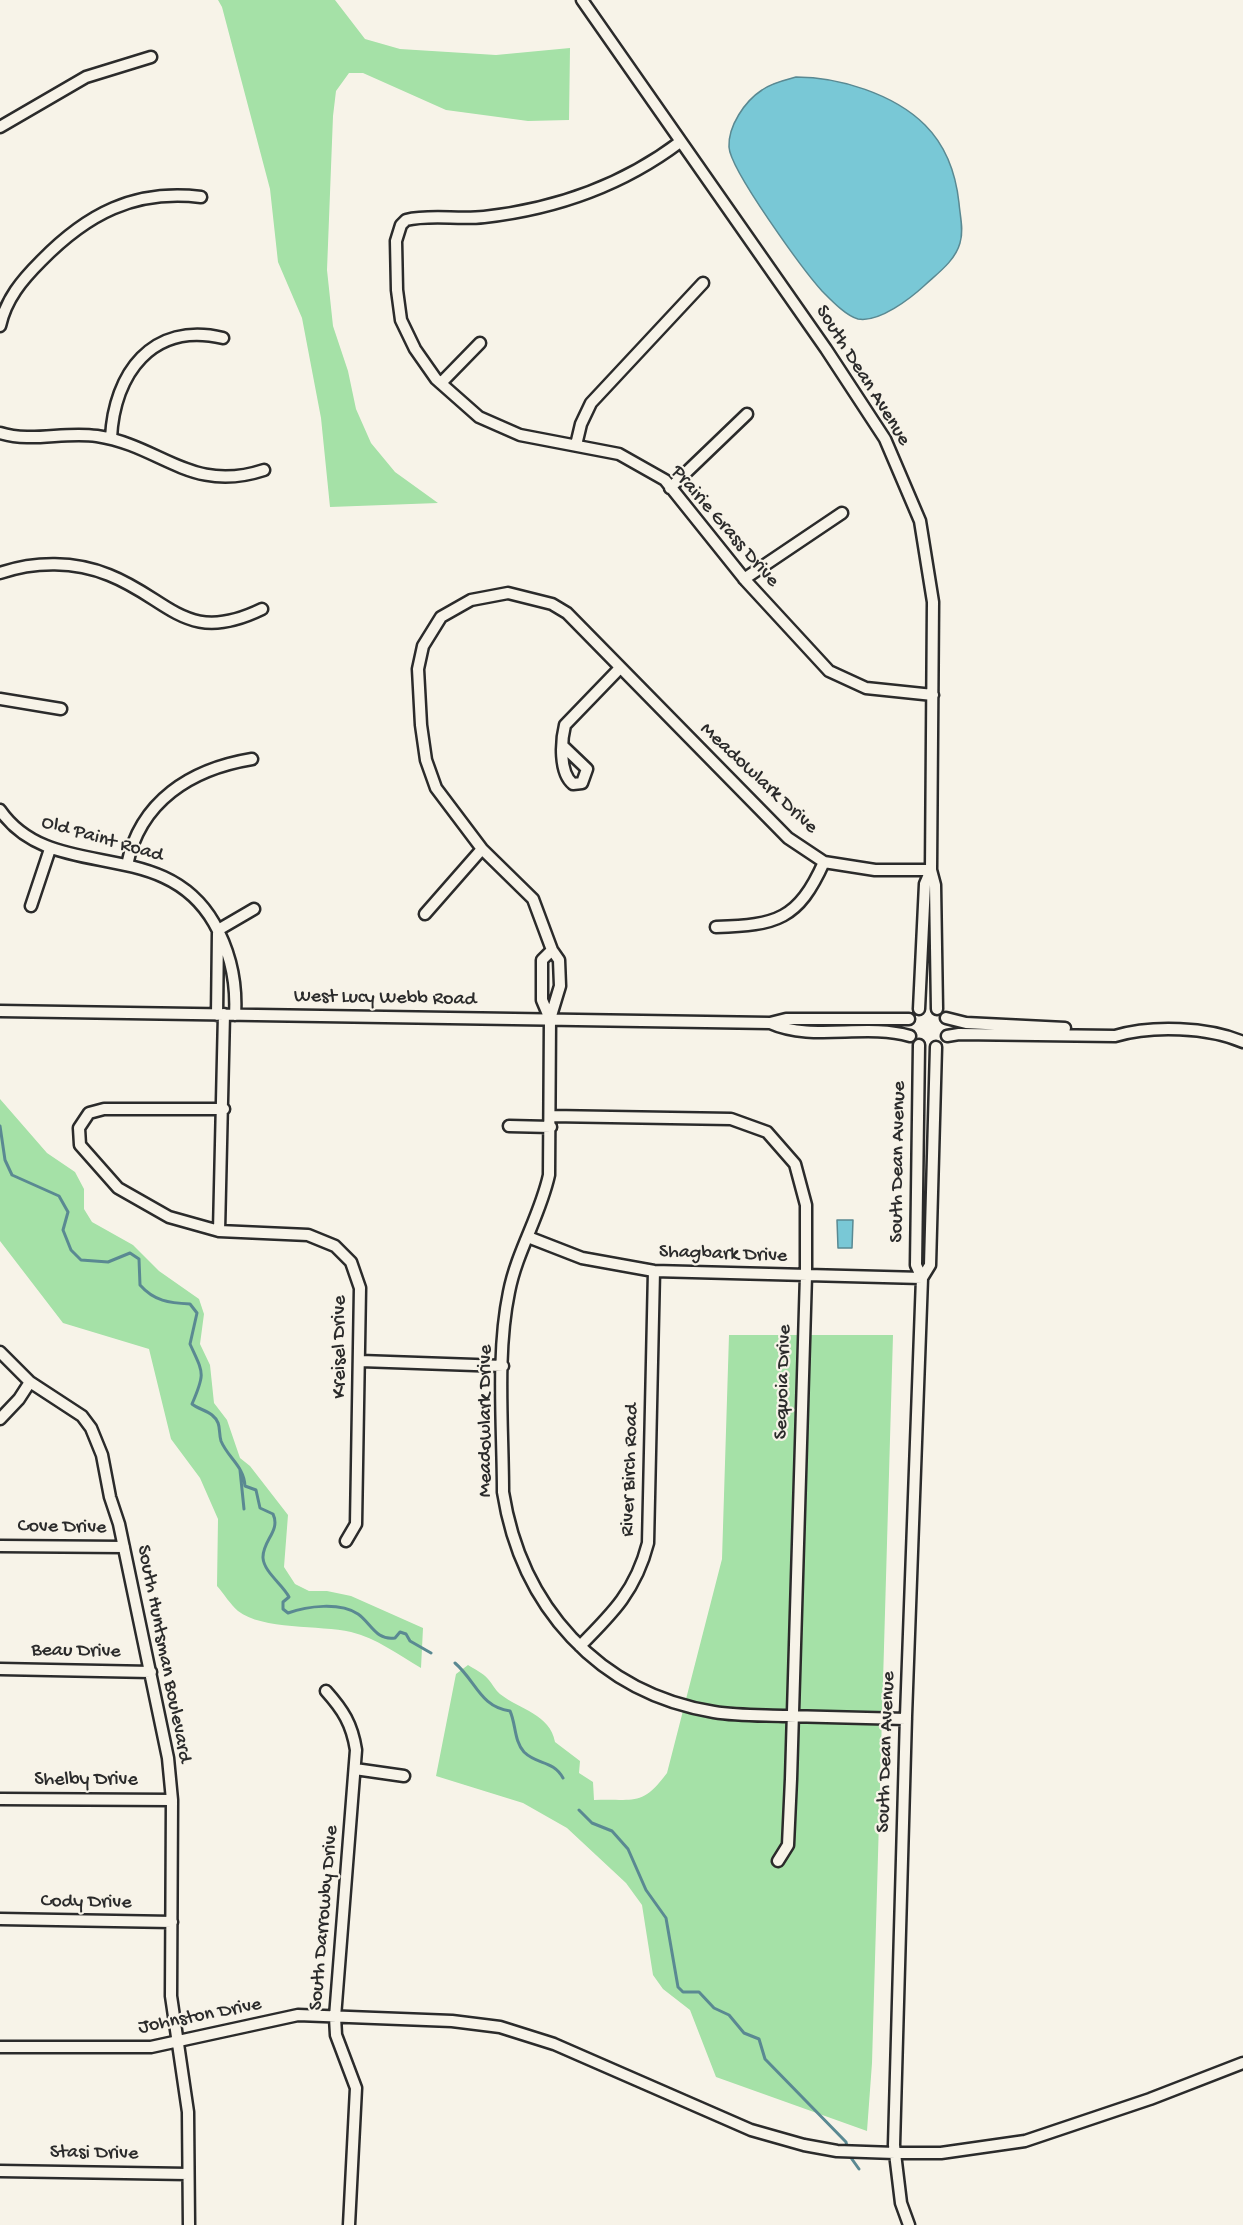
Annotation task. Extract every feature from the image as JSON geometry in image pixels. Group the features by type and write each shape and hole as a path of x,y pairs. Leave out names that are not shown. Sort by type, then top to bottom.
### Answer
{"street":[{"name":"South Dean Avenue","path":"582,0 826,349 885,439 920,521 933,602 931,870 935,885 937,1009"},
{"path":"0,127 86,77 151,57"},
{"name":"Prairie Grass Drive","path":"680,142 649,165 597,190 559,203 482,217 406,220 401,225 396,241 397,290 401,320 415,349 441,383 478,417 520,435 619,453 665,480 744,579 829,671 866,688 933,694"},
{"path":"0,326 3,306 28,273 62,239 86,221 131,201 152,196 201,197"},
{"path":"576,446 581,424 591,403 703,283"},
{"path":"111,438 115,399 129,372 139,360 159,344 182,335 210,335 223,338"},
{"path":"441,383 480,343"},
{"path":"670,488 747,414"},
{"path":"0,433 26,438 74,434 111,438 202,475 237,477 264,470"},
{"path":"744,579 842,513"},
{"path":"0,573 58,564 92,569 126,583 179,615 206,622 236,620 262,609"},
{"name":"Meadowlark Drive","path":"906,1719 715,1712 676,1703 620,1678 580,1646 540,1599 525,1572 507,1520 503,1492 504,1365 509,1292 515,1266 544,1197 549,1176 550,1019 560,986 560,960 552,950 533,899 482,849 436,788 426,760 421,725 418,669 423,646 441,617 455,607 490,595 508,593 530,596 552,603 567,613 788,838 824,862 875,870 931,870"},
{"path":"564,747 565,725 620,668"},
{"path":"0,699 61,709"},
{"path":"128,866 130,850 143,822 167,795 196,775 213,768 252,759"},
{"name":"Old Paint Road","path":"0,810 16,829 50,849 157,873 183,887 207,911 218,930 231,966 226,1015 219,1231"},
{"path":"31,906 50,849"},
{"path":"425,914 482,849"},
{"path":"716,927 760,925 785,915 802,902 812,889 824,862"},
{"name":"South Dean Avenue","path":"919,1009 925,884 931,870"},
{"path":"218,930 254,909"},
{"name":"Old Paint Road","path":"218,930 226,1015"},
{"path":"550,1019 542,1000 542,960 552,950"},
{"path":"919,1009 937,1009 946,1018 949,1026 947,1036 936,1047 919,1046 910,1036 909,1019 919,1009"},
{"name":"West Lucy Webb Road","path":"0,1011 770,1023 786,1019 909,1019"},
{"path":"946,1018 966,1023 1117,1029 1127,1032"},
{"name":"West Lucy Webb Road","path":"770,1023 785,1030 884,1031 910,1036"},
{"path":"947,1036 959,1034 1115,1036 1127,1032 1199,1030 1243,1042"},
{"name":"South Dean Avenue","path":"909,2225 901,2203 895,2153 906,1719 922,1278 916,1265 919,1046"},
{"name":"South Dean Avenue","path":"922,1278 930,1265 936,1047"},
{"name":"Kreisel Drive","path":"224,1109 104,1109 89,1113 80,1128 80,1144 118,1188 169,1217 219,1231 308,1235 336,1246 351,1263 360,1288 361,1361 356,1524 346,1541"},
{"name":"Sequoia Drive","path":"509,1126 551,1121 731,1119 767,1132 795,1164 806,1205 806,1275 788,1845 778,1860"},
{"name":"Shagbark Drive","path":"528,1237 582,1258 654,1271 922,1278"},
{"name":"River Birch Road","path":"580,1646 612,1614 631,1589 641,1569 648,1543 654,1271"},
{"name":"South Huntsman Boulevard","path":"0,1352 30,1382 82,1416 91,1428 102,1455 165,1734 172,1800 171,1996 188,2112 189,2225"},
{"path":"361,1361 504,1365"},
{"path":"0,1419 19,1400 30,1382"},
{"name":"Cove Drive","path":"0,1546 124,1547"},
{"name":"Beau Drive","path":"0,1669 151,1672"},
{"name":"South Darrowby Drive","path":"326,1691 343,1709 353,1728 355,1769 335,2017 336,2035 356,2088 349,2225"},
{"path":"355,1769 404,1776"},
{"name":"Shelby Drive","path":"0,1799 172,1800"},
{"name":"Cody Drive","path":"0,1919 172,1922"},
{"name":"Johnston Drive","path":"0,2047 138,2048 298,2015 404,2018 500,2027 554,2044 752,2130 804,2145 837,2151 895,2153 941,2153 1025,2141 1210,2077 1243,2063"},
{"name":"Stasi Drive","path":"0,2171 188,2174"}],"green space":[{"path":"218,0 335,0 365,39 400,49 496,55 570,48 569,120 528,121 446,110 363,73 349,73 336,91 327,270 333,326 348,371 356,409 371,443 395,472 438,503 330,507 321,418 302,318 278,262 270,189 222,7"},
{"path":"0,1099 47,1153 75,1172 84,1189 84,1209 92,1222 133,1245 159,1271 199,1299 204,1314 200,1344 210,1365 214,1403 227,1420 240,1458 250,1466 288,1515 284,1567 295,1584 309,1591 327,1591 351,1596 423,1628 421,1668 387,1647 351,1632 276,1624 248,1617 235,1608 217,1586 218,1519 200,1478 171,1439 149,1349 63,1323 0,1241"},
{"path":"729,1335 893,1335 872,2063 867,2131 716,2077 690,2010 663,1989 653,1975 642,1905 626,1883 567,1828 523,1803 436,1776 456,1674 468,1665 486,1677 500,1694 547,1725 555,1742 580,1761 579,1773 593,1782 594,1800 636,1799 650,1792 667,1773 722,1559"}],"water":[{"path":"796,77 848,84 898,104 925,125 939,142 949,161 958,192 961,238 958,249 946,266 919,290 903,303 875,317 858,319 853,317 822,291 754,197 741,176 729,147 731,131 744,107 766,88"},
{"path":"837,1220 853,1220 852,1248 838,1248"}],"waterway":[{"path":"0,1126 5,1160 12,1175 59,1196 68,1212 63,1230 71,1250 81,1260 108,1262 130,1253 139,1259 140,1285 145,1290 162,1300 190,1304 197,1313 190,1344 200,1367 201,1379 192,1404 215,1418 221,1441 239,1467 245,1486 256,1490 260,1508 273,1514 275,1526 265,1546 263,1558 270,1573 289,1597 283,1602 283,1609 288,1613 323,1606 351,1610 383,1637 395,1638 400,1632 406,1634 410,1641 431,1653"},
{"path":"240,1470 244,1509"},
{"path":"455,1663 485,1699 500,1709 510,1711 518,1743 524,1752 555,1768 563,1778"},
{"path":"579,1810 592,1823 612,1831 628,1849 646,1890 666,1918 678,1987 683,1992 699,1992 714,2008 729,2015 744,2033 759,2039 765,2059 846,2142 849,2155 859,2169"}]}
